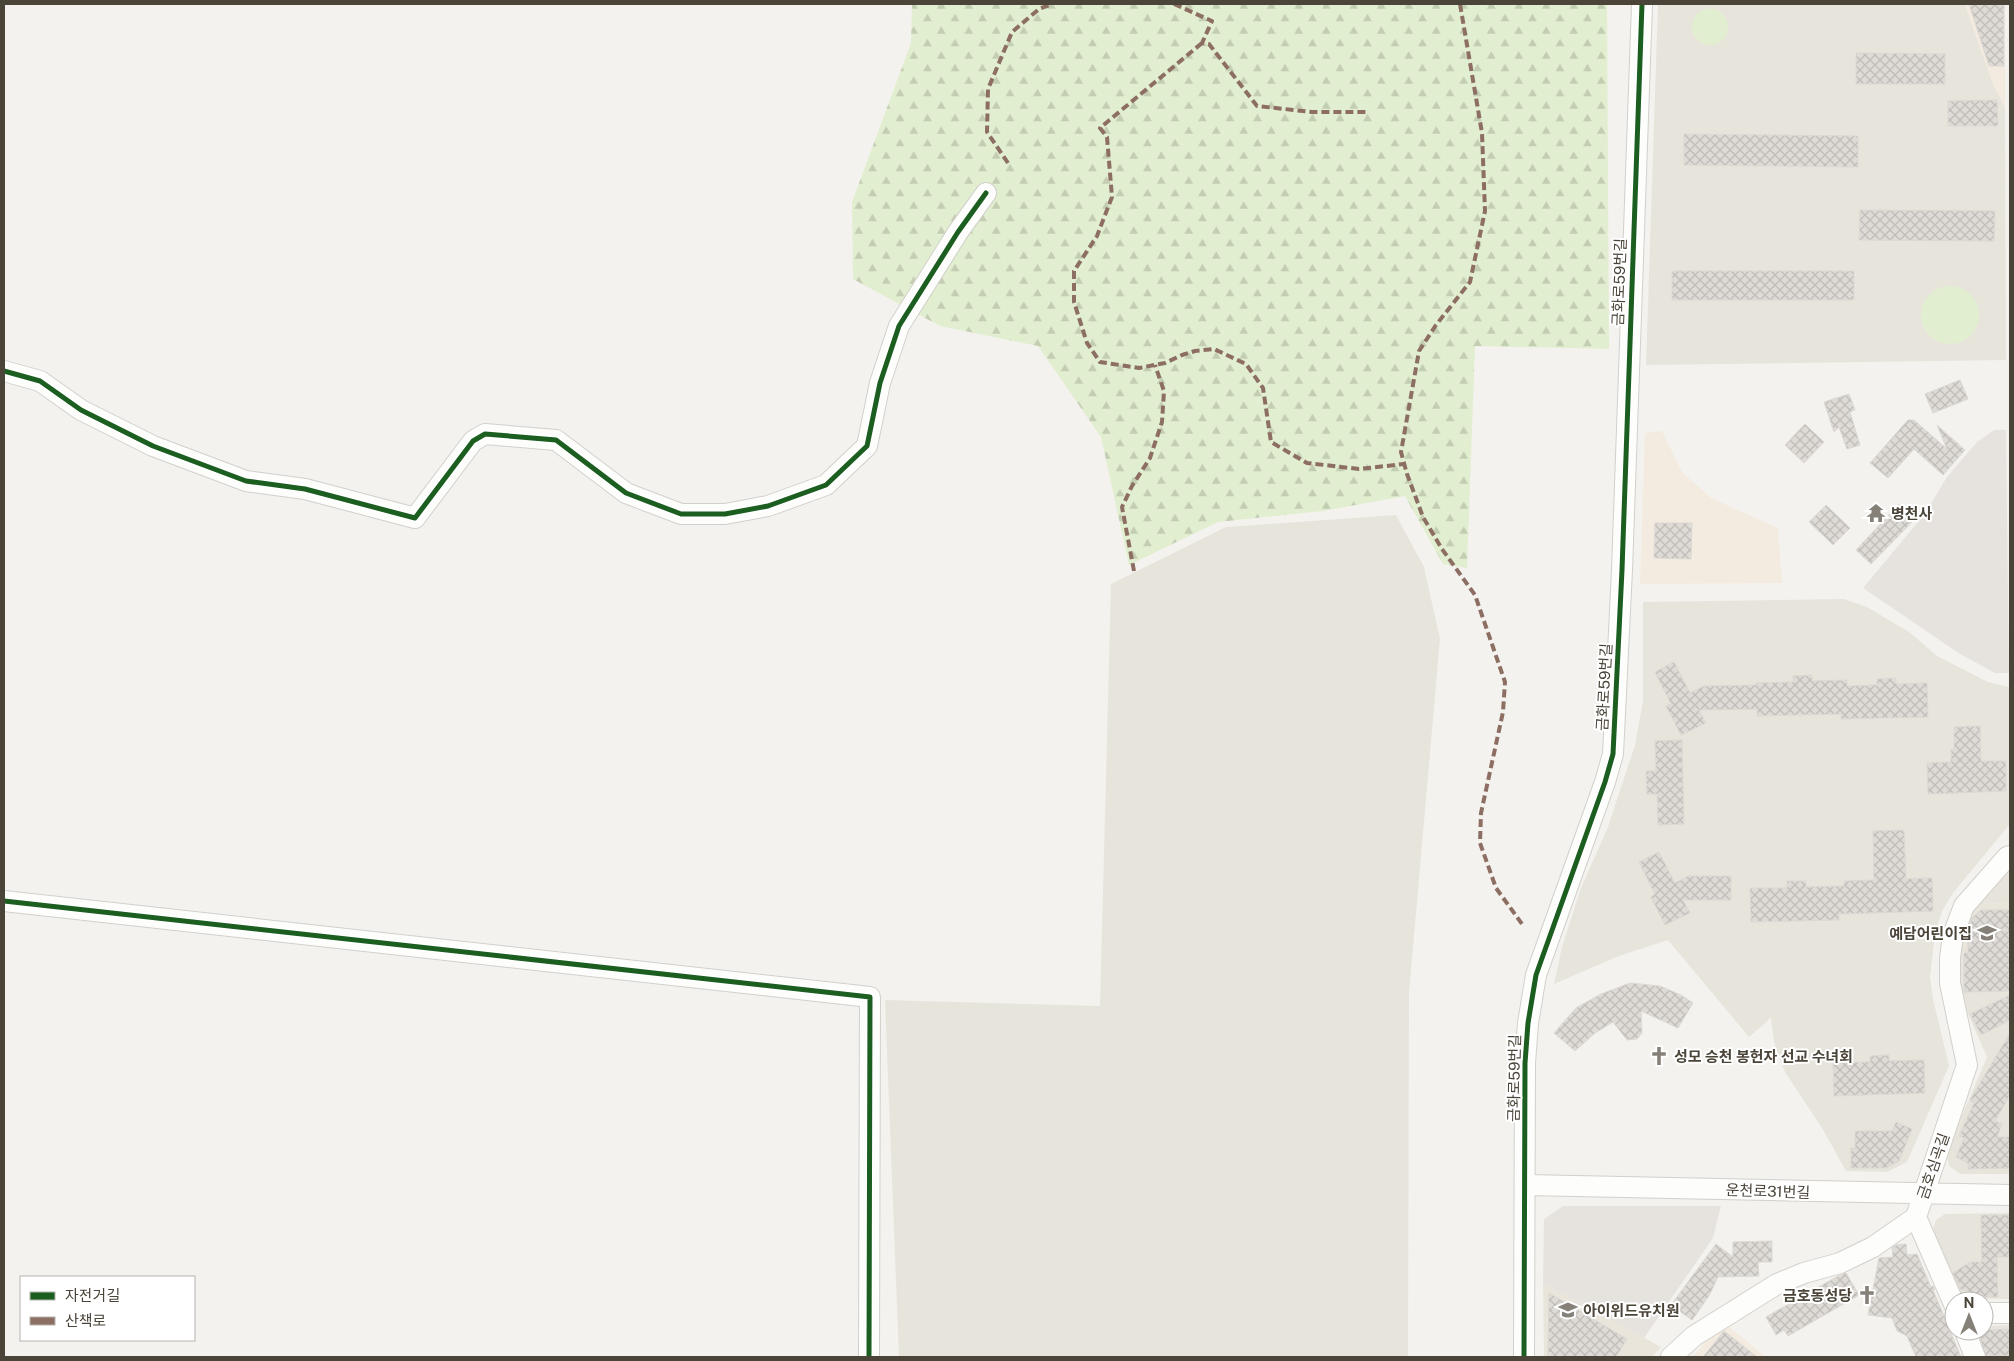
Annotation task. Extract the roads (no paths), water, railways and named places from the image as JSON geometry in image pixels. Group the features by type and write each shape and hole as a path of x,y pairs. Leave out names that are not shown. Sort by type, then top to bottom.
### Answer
{"street":[{"name":"금화로59번길","path":"1524,1357 1525,1063 1528,1022 1536,975 1605,782 1613,754 1622,570 1642,4"},
{"path":"4,370 40,381 81,410 153,446 246,481 305,489 415,518 473,441 485,434 556,440 626,493 681,514 725,514 768,506 826,485 867,446 880,382 900,326 958,232 986,193"},
{"name":"금호심곡길","path":"1670,1357 1694,1336 1777,1284 1804,1273 1840,1263 1873,1246 1916,1217 1967,1064 1950,983 1950,958 1954,935 1964,906 2007,857 2010,856"},
{"path":"4,901 870,997 869,1357"},
{"name":"운천로31번길","path":"1526,1185 1923,1195 2010,1195"},
{"path":"1916,1217 1948,1291"},
{"path":"1994,1313 2010,1313"},
{"path":"1969,1341 1975,1357"}],"place":[{"name":"병천사","path":"1876,513"},
{"name":"예담어린이집","path":"1987,933"},
{"name":"성모 승천 봉헌자 선교 수녀회","path":"1659,1056"},
{"name":"금호동성당","path":"1867,1295"},
{"name":"아이위드유치원","path":"1568,1310"}]}
